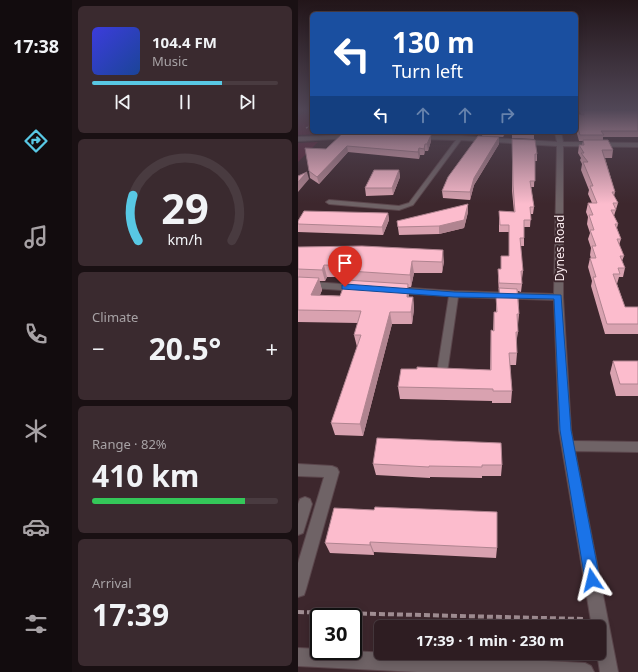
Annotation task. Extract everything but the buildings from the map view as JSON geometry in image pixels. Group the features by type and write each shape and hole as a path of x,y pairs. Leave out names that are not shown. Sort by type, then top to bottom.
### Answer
{"street":[{"path":"329,202 399,208 412,204 458,141"},
{"path":"497,141 638,145"},
{"name":"Dynes Road","path":"560,144 558,297 565,430 599,620"},
{"path":"298,284 368,288"},
{"path":"384,290 558,297"},
{"path":"443,366 454,294"},
{"path":"568,446 638,447"},
{"path":"298,470 332,472 298,589"},
{"path":"298,528 305,504"},
{"name":"Dynes Road","path":"606,656 609,672"},
{"path":"298,657 585,672"}],"path":[{"path":"298,612 599,620"}],"shaded area":[{"path":"318,142 298,162 298,143"}],"route":[{"path":"345,287 454,294 558,297 565,430 592,580"}]}
